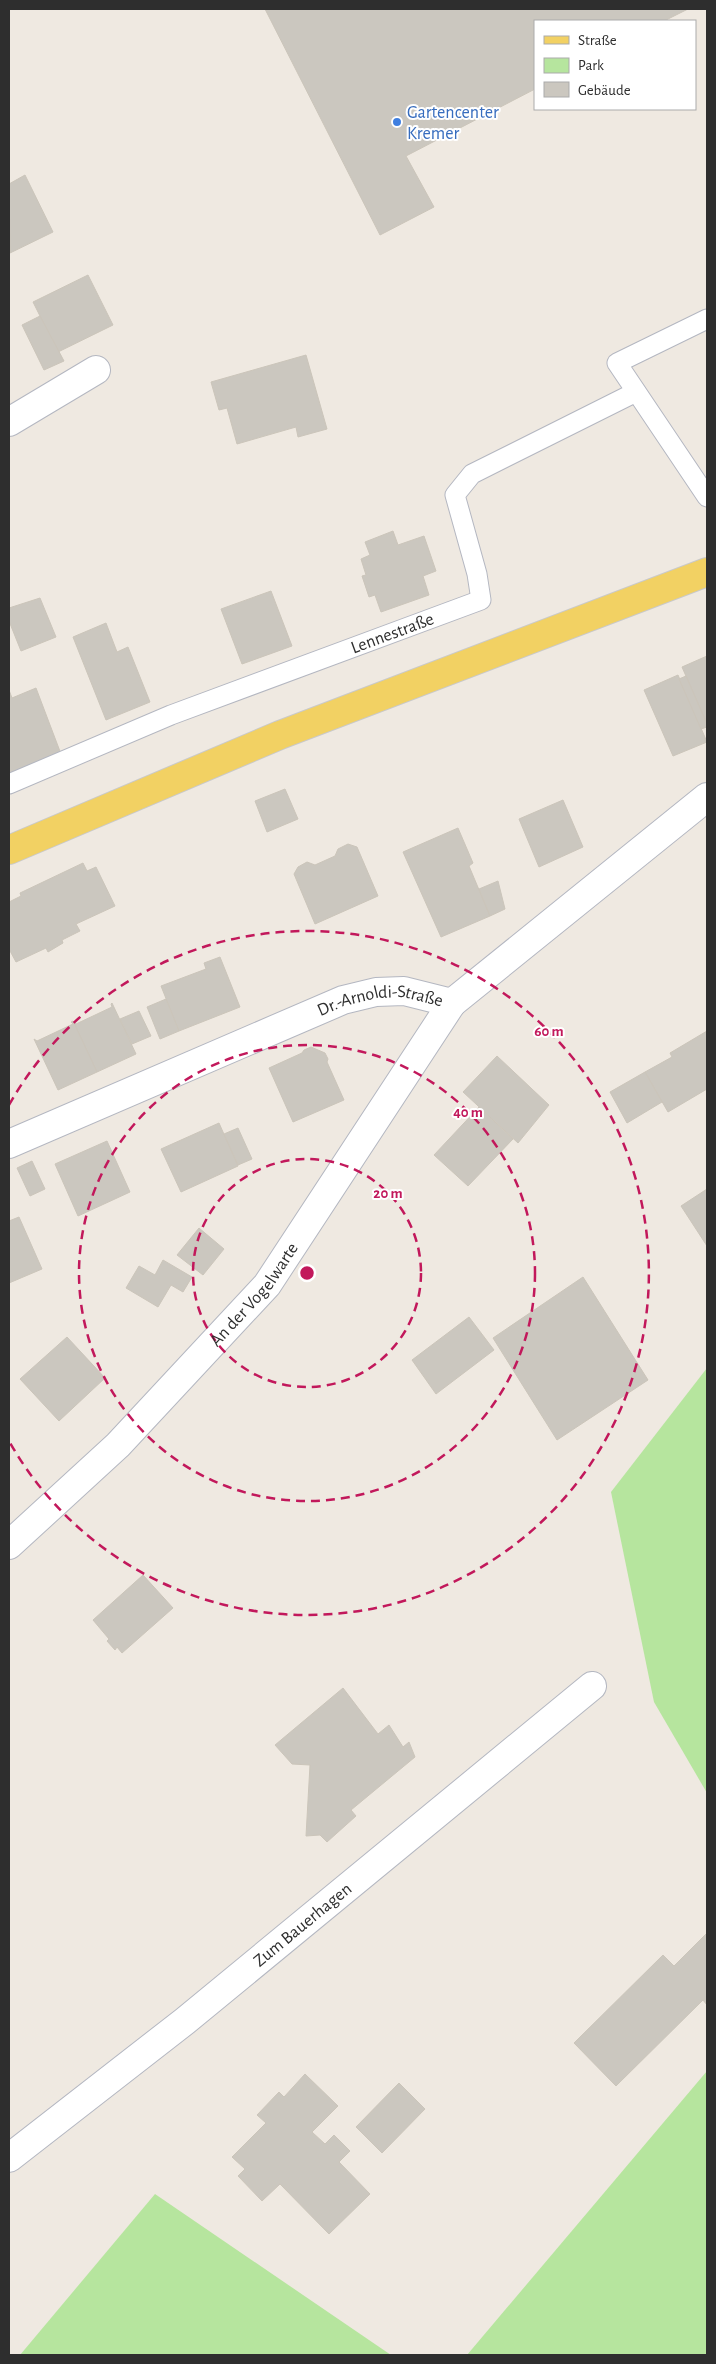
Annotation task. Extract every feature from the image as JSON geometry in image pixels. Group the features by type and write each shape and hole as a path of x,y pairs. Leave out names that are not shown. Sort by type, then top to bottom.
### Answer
{"main road":[{"path":"9,850 280,734 707,572"}],"street":[{"path":"9,422 96,370"},
{"name":"Dr.-Arnoldi-Straße","path":"9,1144 343,1000 376,992 404,991 452,1003 707,797"},
{"name":"An der Vogelwarte","path":"9,1545 118,1445 266,1285 452,1003"},
{"name":"Zum Bauerhagen","path":"9,2158 193,2015 592,1686"}],"lane":[{"path":"707,319 617,363 707,496"},
{"name":"Lennestraße","path":"9,784 171,715 481,600 477,574 455,495 472,474 636,392"}],"green space":[{"path":"707,1368 707,1793 654,1702 611,1492"},
{"path":"707,2071 707,2355 467,2355"},
{"path":"155,2194 391,2355 20,2355"}],"building":[{"name":"Gartencenter Kremer","path":"265,9 688,9 666,20 534,20 534,90 406,156 434,207 380,235"},
{"path":"25,175 53,232 10,253 9,184"},
{"path":"88,275 113,325 58,352 33,302"},
{"path":"40,316 64,361 44,370 22,325"},
{"path":"306,355 327,429 298,437 296,427 237,444 227,408 219,410 211,382"},
{"path":"393,531 398,545 424,536 436,571 423,576 429,595 381,612 375,595 369,597 362,576 366,575 361,559 370,555 365,542"},
{"path":"271,591 292,646 242,664 221,609"},
{"path":"40,598 56,637 21,651 9,621 9,608"},
{"path":"106,623 117,652 128,647 150,702 106,720 73,637"},
{"path":"707,656 707,724 682,667"},
{"path":"678,675 707,742 673,756 644,690"},
{"path":"686,676 707,727 701,729 679,679"},
{"path":"36,688 61,754 9,773 9,690 12,698"},
{"path":"285,789 298,819 267,832 255,801"},
{"path":"563,800 583,847 539,867 519,819"},
{"path":"458,828 473,863 469,866 490,916 441,937 403,852"},
{"path":"348,844 357,847 378,896 315,924 294,874 298,867 307,862 315,865 335,856 338,849"},
{"path":"83,863 87,871 96,867 115,906 76,924 80,931 62,940 63,943 48,952 46,948 16,962 9,949 9,902 21,896 20,893"},
{"path":"498,881 505,909 490,916 479,889"},
{"path":"220,957 240,1007 179,1031 161,986 206,969 204,963"},
{"path":"166,999 179,1031 160,1039 147,1007"},
{"path":"112,1003 136,1054 97,1072 73,1021 76,1024 112,1007"},
{"path":"139,1011 151,1036 132,1044 120,1019"},
{"path":"73,1021 97,1072 58,1090 34,1039 37,1041 73,1024 71,1022"},
{"path":"707,1031 707,1089 668,1112 645,1072 672,1057 670,1053"},
{"path":"311,1047 325,1053 328,1059 327,1062 344,1100 293,1122 269,1068"},
{"path":"497,1056 549,1105 518,1143 463,1092"},
{"path":"645,1072 662,1102 627,1123 610,1092"},
{"path":"479,1107 513,1139 468,1186 434,1155"},
{"path":"219,1123 238,1166 181,1192 161,1149"},
{"path":"238,1128 252,1159 238,1165 224,1134"},
{"path":"107,1141 130,1192 78,1216 55,1164"},
{"path":"32,1161 45,1189 30,1196 17,1168"},
{"path":"707,1189 707,1246 681,1206"},
{"path":"19,1217 42,1269 9,1283 9,1221"},
{"path":"199,1228 224,1249 203,1275 177,1255"},
{"path":"163,1260 192,1277 183,1292 171,1285 158,1307 126,1288 139,1266 155,1275"},
{"path":"583,1277 648,1380 557,1440 493,1338"},
{"path":"469,1317 494,1350 436,1394 412,1360"},
{"path":"67,1337 105,1378 59,1421 20,1379"},
{"path":"143,1575 173,1608 122,1653 117,1647 115,1650 107,1641 109,1639 93,1620"},
{"path":"343,1688 378,1734 389,1725 403,1747 409,1742 415,1757 351,1810 356,1816 327,1842 320,1835 306,1836 310,1765 292,1764 275,1745"},
{"path":"707,1933 707,2005 703,2000 616,2086 574,2043 663,1955 674,1966"},
{"path":"305,2074 338,2106 312,2132 325,2144 334,2135 350,2151 339,2162 370,2194 329,2234 280,2184 262,2201 238,2176 245,2169 232,2157 266,2123 257,2115 279,2092 284,2097"},
{"path":"399,2083 425,2109 382,2153 356,2127"}],"place":[{"name":"Gartencenter Kremer","path":"397,122"}]}
